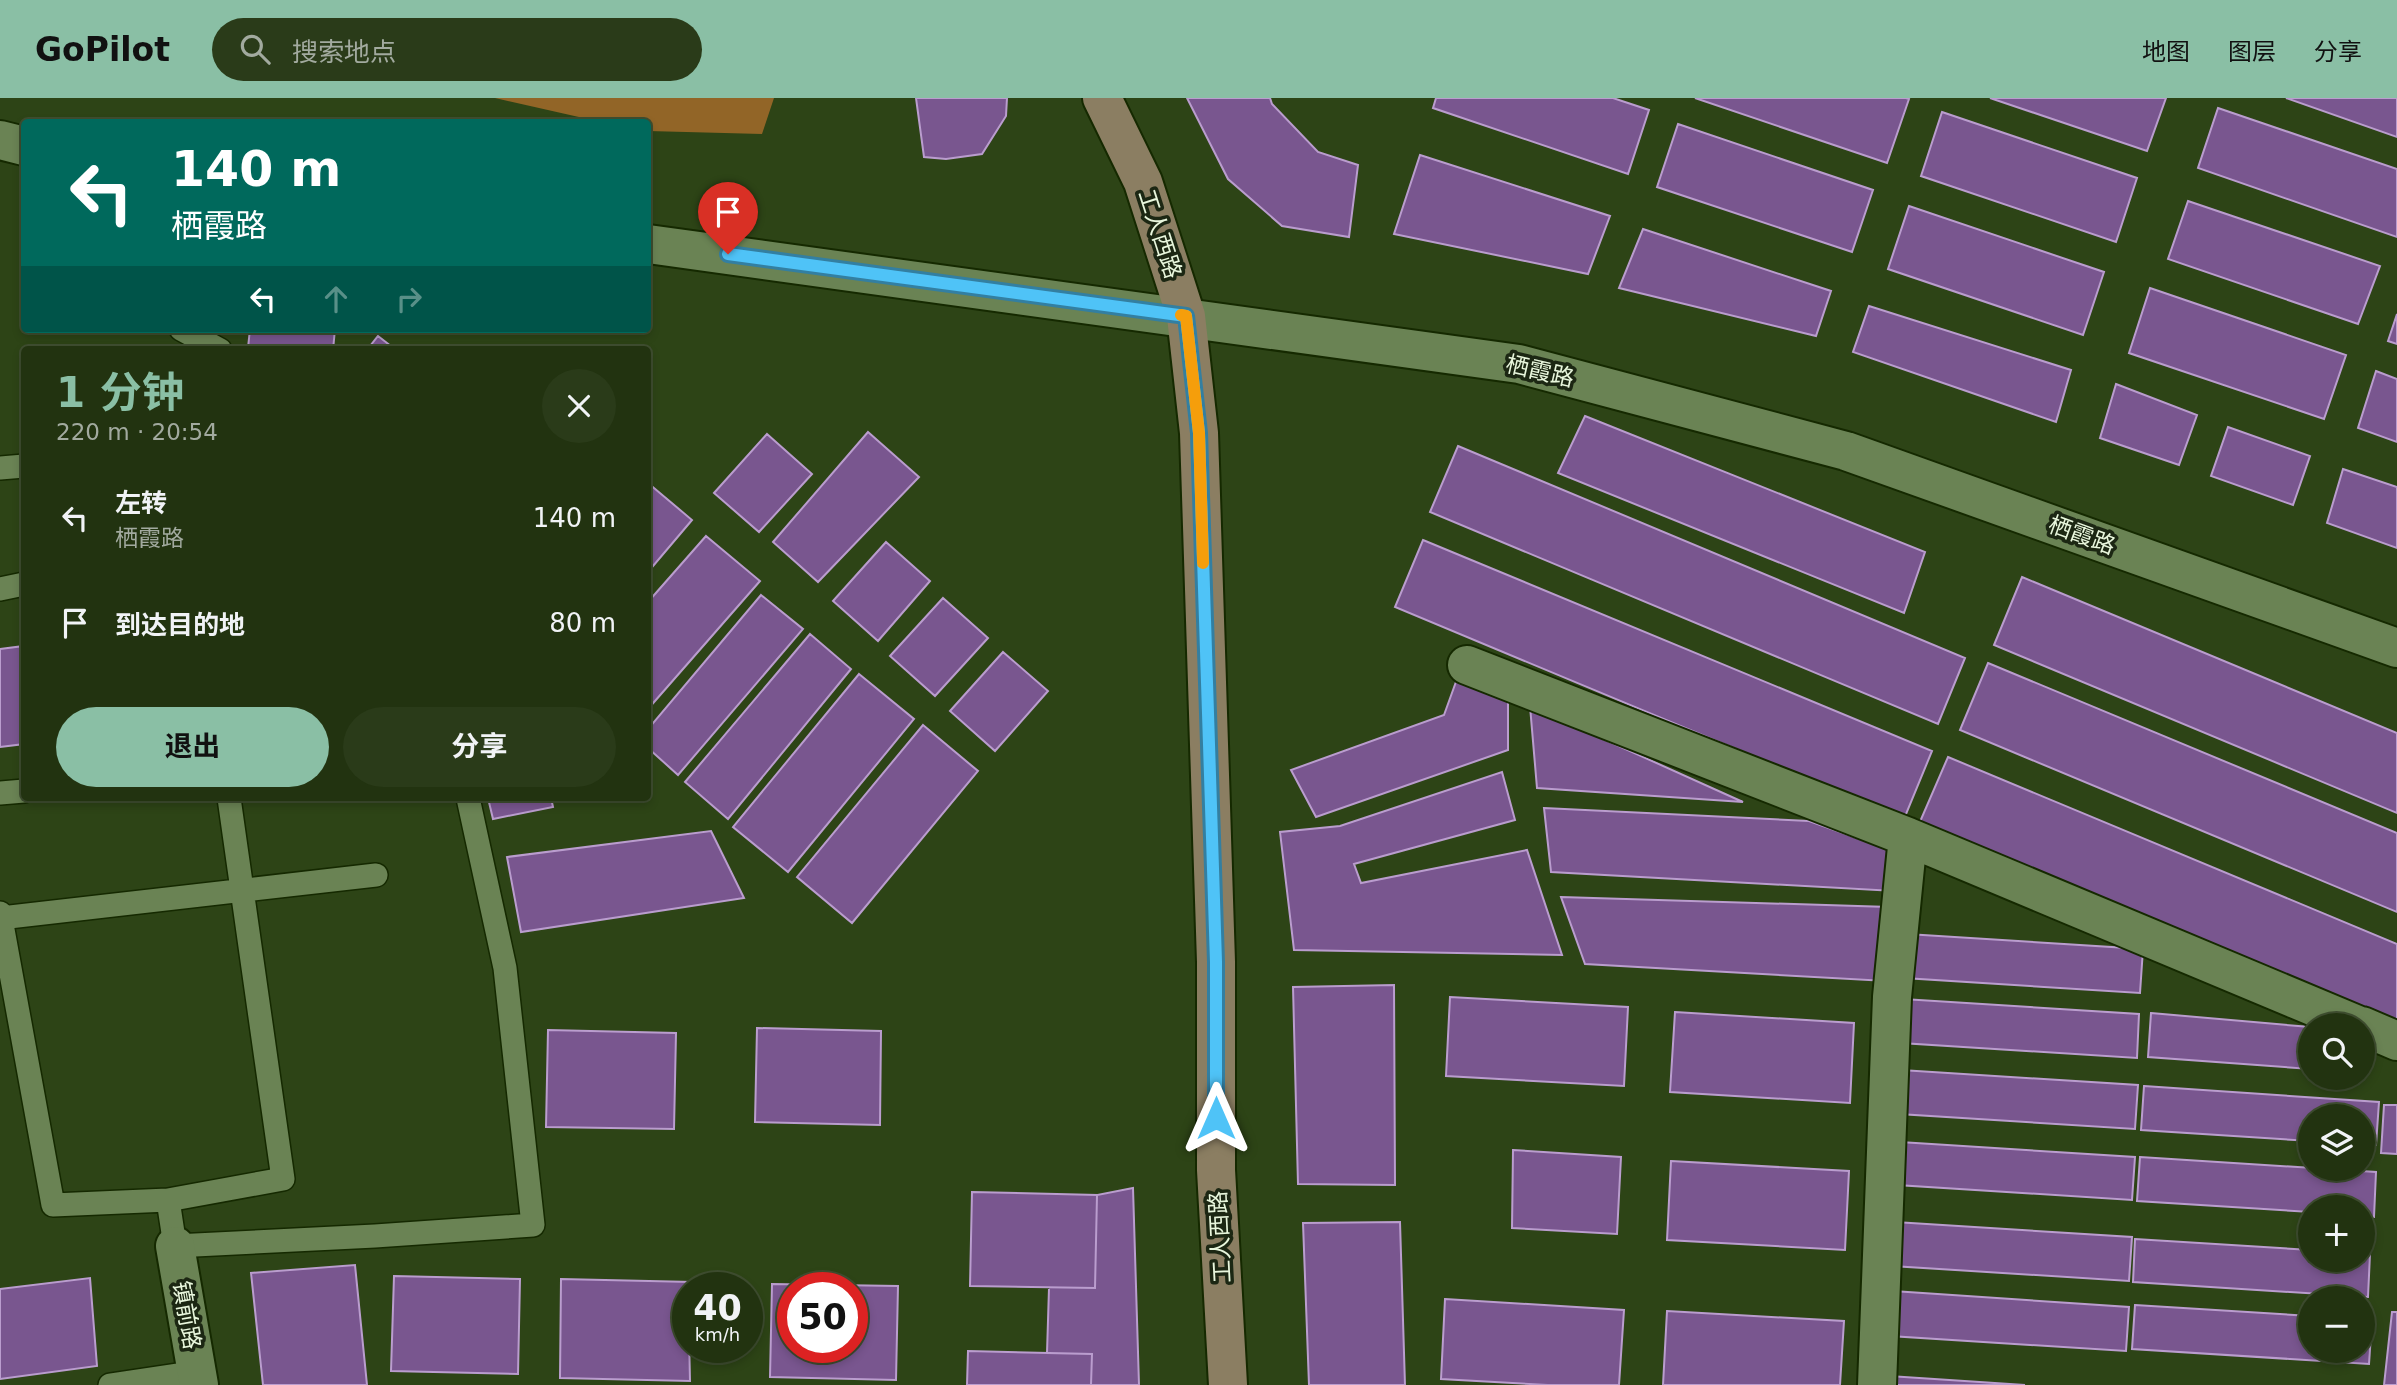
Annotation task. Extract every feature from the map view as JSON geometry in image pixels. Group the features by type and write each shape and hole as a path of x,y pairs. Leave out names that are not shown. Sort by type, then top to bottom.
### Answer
{"main road":[{"name":"工人西路","path":"1102,98 1143,182 1186,316 1199,433 1216,962 1216,1170 1228,1385"}],"street":[{"path":"0,140 21,145"},
{"name":"栖霞路","path":"651,244 1519,364 1846,451 2397,648"},
{"path":"1467,665 1908,837 2330,1013"},
{"path":"1877,1385 1892,997 1908,837"},
{"path":"2375,1032 2397,1041"},
{"name":"镇前路","path":"174,1246 198,1378"}],"lane":[{"path":"188,333 213,346"},
{"path":"0,468 21,466"},
{"path":"0,589 21,585"},
{"path":"0,793 21,791"},
{"path":"229,801 242,890 283,1179 168,1200 53,1205 0,916 242,890 376,875"},
{"path":"168,1200 174,1246 533,1225 505,968 468,801"},
{"path":"110,1385 198,1378"}],"shaded area":[{"path":"495,98 774,98 762,134 651,131 651,119 588,119"}],"building":[{"path":"916,98 1007,98 1006,116 982,154 946,159 924,157"},
{"path":"1187,98 1270,98 1272,104 1318,152 1358,165 1349,237 1282,226 1228,179"},
{"path":"1436,98 1613,98 1649,110 1628,174 1433,108"},
{"path":"1695,98 1906,98 1909,99 1887,163"},
{"path":"1990,98 2166,98 2147,151"},
{"path":"2286,98 2397,98 2397,137"},
{"path":"2218,108 2397,169 2397,237 2198,168"},
{"path":"1942,112 2137,178 2116,242 1921,176"},
{"path":"1678,124 1873,190 1852,252 1657,187"},
{"path":"1420,155 1610,216 1588,274 1394,234"},
{"path":"2188,201 2380,266 2358,324 2168,259"},
{"path":"1909,206 2104,272 2083,335 1888,269"},
{"path":"1643,229 1831,291 1816,336 1619,288"},
{"path":"2150,288 2346,355 2324,419 2129,353"},
{"path":"1869,306 2071,370 2056,422 1853,352"},
{"path":"2397,314 2397,344 2388,341"},
{"path":"250,333 335,333 333,346 248,346"},
{"path":"378,336 391,346 370,346"},
{"path":"2376,371 2397,379 2397,442 2358,428"},
{"path":"2116,384 2197,415 2179,465 2100,438"},
{"path":"1585,416 1925,552 1904,613 1558,473"},
{"path":"2228,427 2310,456 2293,505 2211,476"},
{"path":"868,432 919,477 818,582 773,542"},
{"path":"767,434 812,474 759,532 714,493"},
{"path":"1458,446 1965,658 1938,724 1430,512"},
{"path":"2343,469 2397,487 2397,548 2327,523"},
{"path":"651,486 692,520 651,568"},
{"path":"706,536 760,581 651,706 651,599"},
{"path":"1423,540 1932,751 1904,819 1395,607"},
{"path":"886,542 930,581 878,641 833,601"},
{"path":"2022,577 2397,733 2397,813 1994,645"},
{"path":"761,595 803,629 678,775 651,751 651,725"},
{"path":"943,598 988,638 935,696 890,656"},
{"path":"810,634 851,669 728,819 685,782"},
{"path":"21,646 21,744 0,747 0,649"},
{"path":"1003,652 1048,691 995,751 950,711"},
{"path":"1988,663 2397,833 2397,912 1960,730"},
{"path":"859,674 914,719 788,872 733,827"},
{"path":"1457,679 1508,699 1508,750 1316,817 1291,770 1444,715"},
{"path":"1530,706 1743,802 1537,788"},
{"path":"923,725 978,771 852,923 797,877"},
{"path":"1948,757 2397,944 2397,1023 2375,1013 1919,824"},
{"path":"1502,772 1515,820 1354,864 1361,883 1527,850 1562,955 1294,950 1280,832 1340,826"},
{"path":"489,801 552,801 553,807 493,819"},
{"path":"1544,808 1809,821 1891,850 1894,891 1551,872"},
{"path":"711,831 744,898 521,932 507,857"},
{"path":"1561,897 1889,907 1886,981 1585,964"},
{"path":"1907,934 2143,949 2140,993 1904,978"},
{"path":"1394,985 1395,1185 1298,1184 1293,987"},
{"path":"1450,997 1628,1007 1624,1086 1446,1076"},
{"path":"1903,999 2139,1014 2137,1058 1901,1043"},
{"path":"1675,1012 1854,1023 1850,1103 1670,1092"},
{"path":"2151,1013 2298,1026 2298,1068 2148,1057"},
{"path":"757,1028 881,1031 880,1125 755,1122"},
{"path":"548,1030 676,1033 674,1129 546,1127"},
{"path":"1901,1070 2138,1085 2135,1129 1899,1114"},
{"path":"2144,1086 2379,1102 2376,1145 2375,1104 2298,1104 2298,1140 2141,1130"},
{"path":"2384,1105 2397,1105 2397,1154 2381,1153"},
{"path":"1900,1142 2135,1157 2132,1200 1897,1185"},
{"path":"1513,1150 1621,1157 1617,1234 1512,1228"},
{"path":"2140,1157 2298,1167 2298,1181 2375,1181 2376,1172 2375,1195 2298,1195 2298,1211 2137,1201"},
{"path":"1671,1161 1849,1171 1845,1250 1667,1240"},
{"path":"1133,1188 1139,1385 1091,1385 1092,1354 1047,1353 1049,1288 1095,1288 1097,1195"},
{"path":"972,1192 1097,1195 1095,1288 970,1286"},
{"path":"1400,1222 1405,1385 1309,1385 1303,1223"},
{"path":"1895,1222 2132,1237 2129,1281 1892,1266"},
{"path":"2135,1239 2298,1249 2298,1272 2369,1272 2369,1286 2298,1286 2298,1293 2133,1282"},
{"path":"355,1265 367,1385 263,1385 251,1273"},
{"path":"394,1276 520,1279 518,1374 391,1371"},
{"path":"90,1278 97,1366 0,1379 0,1289"},
{"path":"561,1279 672,1282 672,1363 690,1363 690,1381 560,1378"},
{"path":"772,1284 777,1284 777,1363 868,1363 868,1286 898,1286 896,1380 770,1377"},
{"path":"1893,1291 2129,1307 2126,1351 1890,1336"},
{"path":"1445,1299 1624,1310 1619,1385 1548,1385 1441,1379"},
{"path":"2135,1305 2298,1315 2298,1360 2132,1349"},
{"path":"1667,1311 1844,1321 1840,1385 1663,1385"},
{"path":"2392,1312 2397,1312 2397,1385 2384,1385"},
{"path":"968,1351 1092,1354 1091,1385 967,1385"},
{"path":"1889,1376 2025,1385 1888,1385"}],"slow traffic":[{"path":"1181,315 1186,316 1199,433 1203,563"}],"route":[{"path":"728,254 1186,316 1199,433 1216,962 1216,1118"}]}
